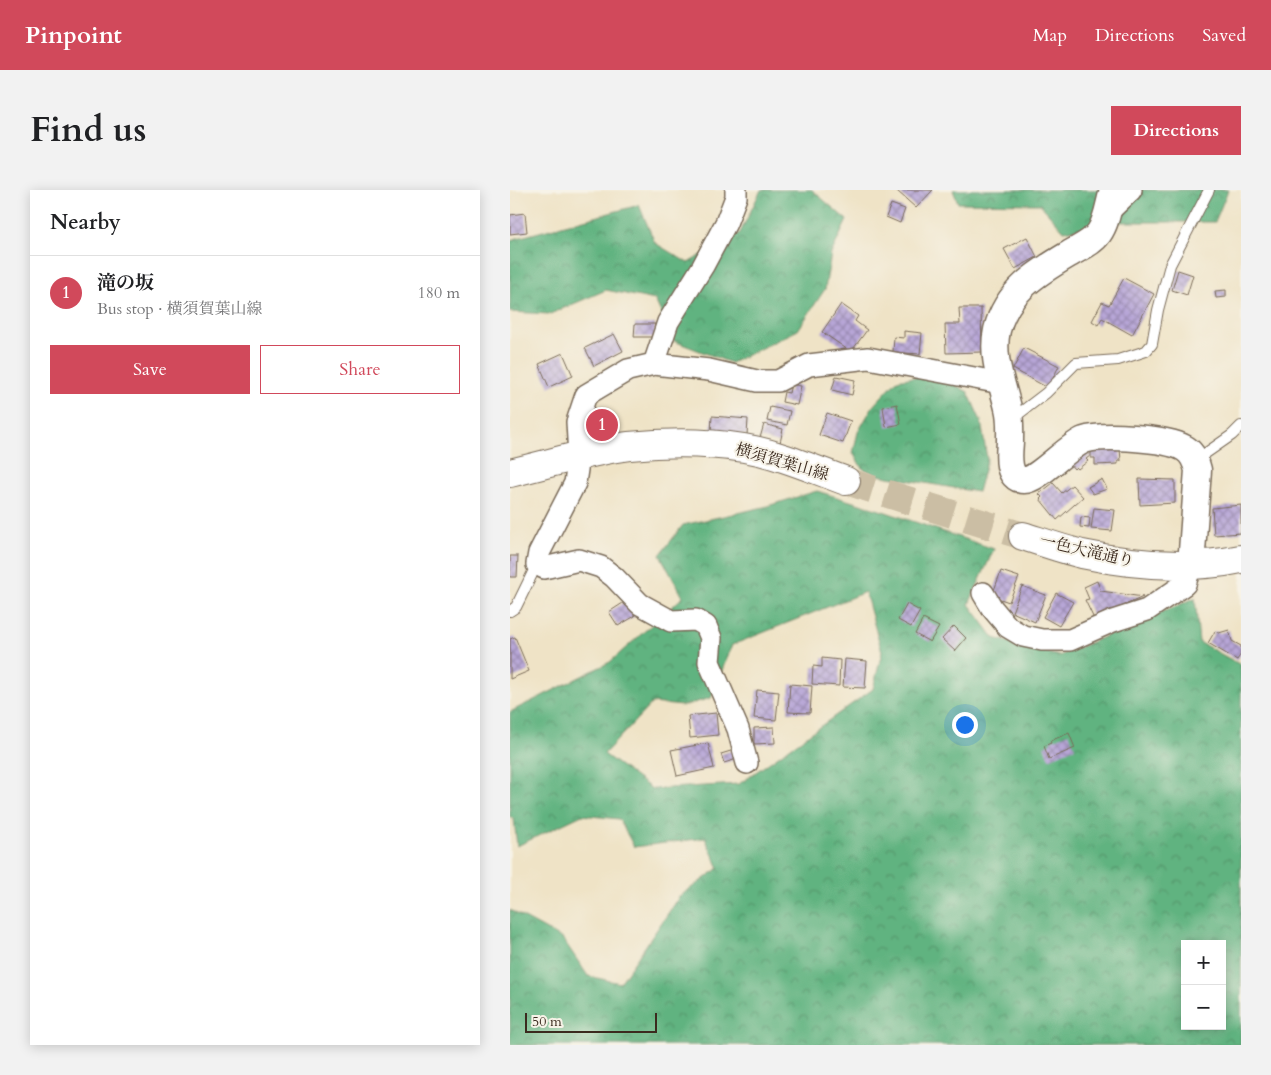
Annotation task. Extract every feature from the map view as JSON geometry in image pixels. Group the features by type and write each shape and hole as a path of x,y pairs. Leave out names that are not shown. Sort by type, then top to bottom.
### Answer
{"main road":[{"name":"横須賀葉山線","path":"510,473 628,446 674,443 713,444 746,449 778,457 846,481"},
{"name":"一色大滝通り","path":"1023,536 1089,555 1141,564 1190,565 1241,559"}],"street":[{"path":"654,364 668,322 703,266 726,222 736,197 736,190"},
{"path":"983,593 992,608 1008,627 1023,636 1042,640 1070,640 1113,621 1146,610 1184,584 1190,565 1198,470 1196,460 1185,448 1165,441 1100,436 1083,440 1069,448 1032,478 1023,480 1016,476 1010,468 1010,421 995,355 998,330 1006,307 1018,289 1037,273 1091,241 1100,232 1113,190"},
{"path":"1105,215 1131,190"},
{"path":"747,763 738,729 709,662 711,638 706,626 696,620 670,621 640,604 614,577 601,567 579,560 544,568 537,564 539,553 575,483 579,456 577,422 586,396 628,370 654,364 709,370 757,381 778,381 809,365 868,358 1001,383"}],"lane":[{"path":"1010,421 1046,392 1076,363 1118,360 1146,351 1152,344 1158,310 1170,265 1209,190"},
{"path":"1196,460 1232,435 1241,426"},
{"path":"510,611 516,607 537,564"}],"green space":[{"path":"761,190 812,190 847,220 831,254 825,289 798,330 731,363 674,341 655,300 606,290 550,314 510,312 510,240 639,205 655,243 688,263 740,233"},
{"path":"953,190 1228,190 1215,222 1116,222 1064,231 1040,204 958,203"},
{"path":"932,374 968,392 981,421 987,459 978,492 877,475 862,468 853,453 858,432 873,406 897,380"},
{"path":"817,491 883,511 994,549 969,604 994,638 1059,656 1195,598 1199,642 1241,665 1241,1045 510,1045 510,910 563,939 588,976 620,983 680,896 719,868 705,838 634,847 619,819 582,815 517,846 514,819 510,817 510,712 610,662 683,597 660,555 683,525 764,507","holes":["865,592 882,652 873,689 739,784 652,789 604,754 652,703 683,706 711,698 732,645"]}],"building":[{"path":"898,190 933,190 916,208"},
{"path":"891,204 905,209 900,223 886,217"},
{"path":"525,213 527,232 510,234 510,215"},
{"path":"1027,237 1037,257 1015,269 1004,249"},
{"path":"1178,270 1193,275 1187,295 1172,290"},
{"path":"1124,278 1154,294 1132,335 1102,318 1098,325 1092,321 1102,302 1109,305"},
{"path":"1226,290 1226,297 1216,298 1215,291"},
{"path":"841,304 858,316 855,321 867,330 851,352 822,332"},
{"path":"959,308 981,308 982,352 946,353 945,324 960,324"},
{"path":"635,324 655,324 655,337 634,337"},
{"path":"904,331 922,333 920,354 893,352 894,337 904,338"},
{"path":"614,334 623,351 594,366 585,348"},
{"path":"1024,348 1059,366 1048,388 1013,369"},
{"path":"563,353 573,376 549,387 539,364"},
{"path":"836,376 855,380 852,395 832,390"},
{"path":"791,384 801,386 797,405 782,402 784,392 789,393"},
{"path":"897,404 901,424 886,427 883,407"},
{"path":"770,407 790,411 787,425 767,421"},
{"path":"827,413 851,421 843,443 819,435"},
{"path":"712,416 748,419 747,435 711,432"},
{"path":"764,424 783,429 780,443 760,438"},
{"path":"1120,448 1121,461 1118,461 1118,464 1095,465 1095,458 1091,458 1091,449"},
{"path":"1086,451 1090,456 1086,459 1088,461 1078,469 1076,467 1074,469 1069,463"},
{"path":"1102,479 1107,489 1093,494 1088,487"},
{"path":"1139,479 1175,480 1175,503 1140,505"},
{"path":"1053,483 1062,493 1072,485 1083,497 1057,520 1040,499 1042,497 1039,494"},
{"path":"1241,505 1241,533 1214,535 1212,508"},
{"path":"1094,508 1115,510 1112,531 1091,529"},
{"path":"1081,517 1090,518 1089,528 1080,527"},
{"path":"510,556 518,556 517,577 510,577"},
{"path":"1001,571 1019,577 1009,602 992,596"},
{"path":"1097,581 1101,591 1143,597 1094,619 1085,600 1089,599 1084,587"},
{"path":"1022,586 1046,595 1035,622 1012,612"},
{"path":"1056,593 1073,602 1059,626 1043,617"},
{"path":"626,601 635,616 618,626 609,612"},
{"path":"907,604 920,611 911,627 898,620"},
{"path":"923,619 939,627 930,642 915,634"},
{"path":"954,626 966,638 955,651 942,639"},
{"path":"1229,630 1232,641 1241,646 1241,654 1237,660 1208,643 1215,631 1219,633"},
{"path":"515,637 529,671 510,679 510,639"},
{"path":"822,658 840,660 839,686 812,684 813,666 822,667"},
{"path":"845,659 867,661 865,688 843,687"},
{"path":"790,684 812,686 810,713 788,712"},
{"path":"757,690 779,692 776,720 754,718"},
{"path":"716,713 718,735 690,738 688,716"},
{"path":"774,727 775,743 754,744 754,728"},
{"path":"1069,733 1075,748 1049,759 1044,746 1051,743 1050,741"},
{"path":"708,743 714,768 677,776 671,750"},
{"path":"734,750 737,759 724,763 721,754"}],"tunnel":[{"path":"846,481 1023,536"}],"place":[{"name":"滝の坂","path":"602,425"}]}
